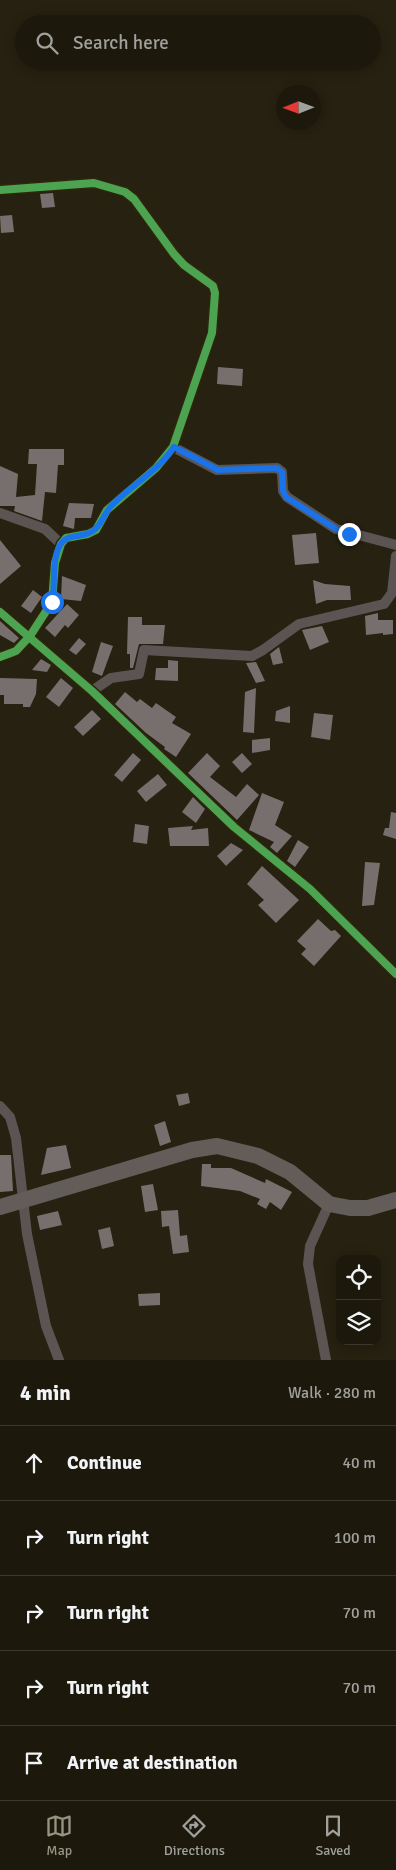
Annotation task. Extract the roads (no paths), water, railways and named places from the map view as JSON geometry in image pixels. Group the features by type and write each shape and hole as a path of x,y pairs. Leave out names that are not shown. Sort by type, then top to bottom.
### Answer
{"main road":[{"path":"0,1207 175,1155 218,1146 258,1156 279,1166 329,1204 350,1208 368,1208 396,1200"}],"street":[{"path":"0,190 94,183 125,192 134,199 179,260 213,286 215,293 212,333 174,447 156,468 107,510 96,530 88,534 66,538 61,544 55,563 52,602 30,636 16,651 0,657"},
{"path":"174,447 218,470 277,468 282,472 284,494 294,502 336,529 396,545"},
{"path":"0,513 45,529 61,544"},
{"path":"92,691 111,678 139,674 143,652 147,650 252,656 299,624 380,606 392,593 396,556"},
{"path":"0,612 92,691 234,828 310,889 396,974"},
{"path":"0,1106 10,1117 16,1138 22,1201 46,1326 59,1360"},
{"path":"326,1360 308,1264 310,1246 329,1204"}]}
